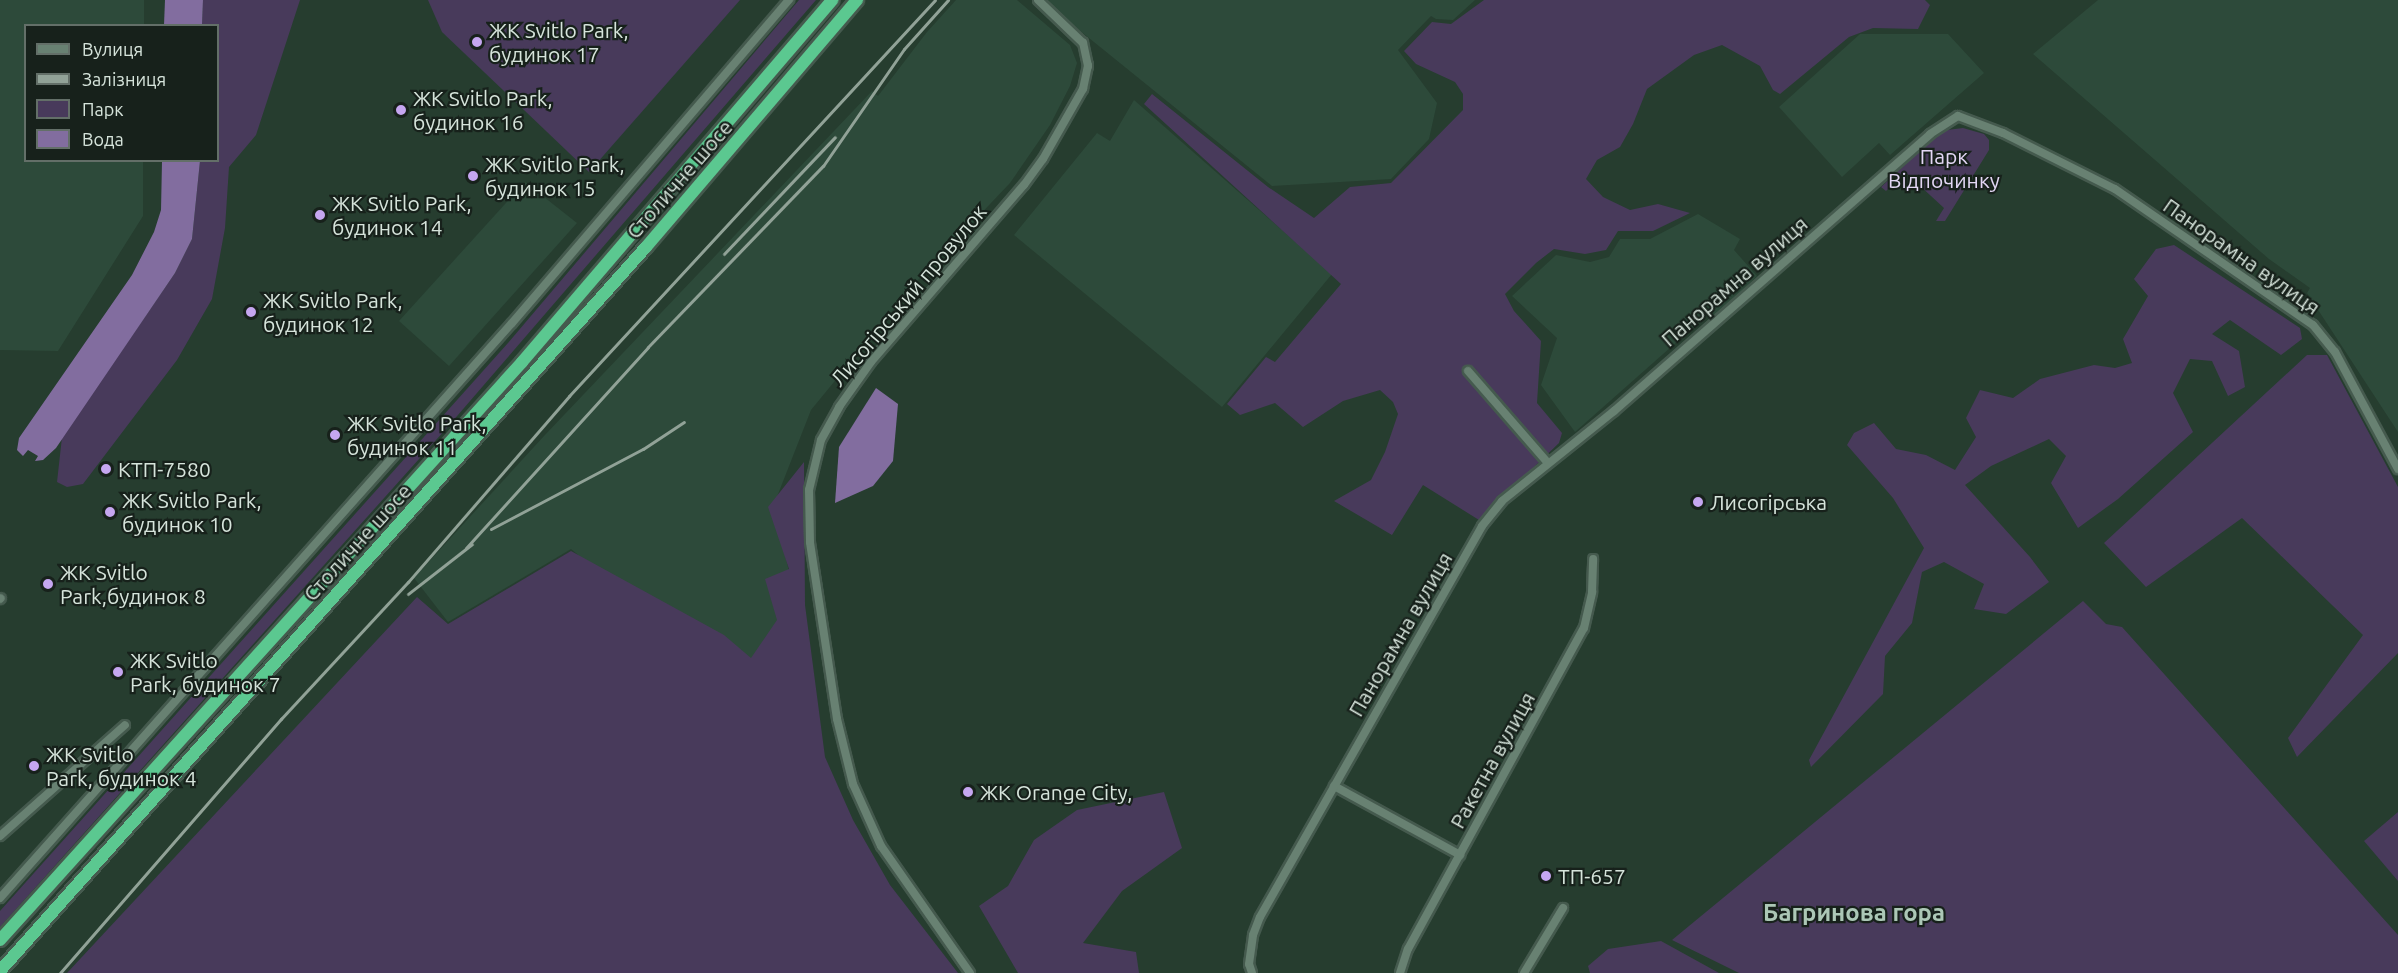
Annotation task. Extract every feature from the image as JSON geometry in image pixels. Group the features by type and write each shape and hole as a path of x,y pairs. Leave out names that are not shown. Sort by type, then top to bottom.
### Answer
{"highway":[{"name":"Столичне шосе","path":"0,940 522,362 832,0"},
{"name":"Столичне шосе","path":"0,972 646,247 857,0"}],"street":[{"name":"Столичне шосе","path":"0,898 512,323 789,0"},
{"name":"Лисогірський провулок","path":"970,973 881,846 853,784 837,719 810,542 809,490 821,440 838,407 871,362 1024,185 1043,159 1083,89 1088,66 1083,43 1038,0"},
{"name":"Панорамна вулиця","path":"1252,973 1249,964 1253,934 1334,786 1482,526 1502,501 1614,411 1930,134 1958,116 2011,136 2115,189 2313,325 2335,352 2398,469"},
{"path":"1468,371 1548,463"},
{"name":"Ракетна вулиця","path":"1400,973 1408,949 1584,628 1592,592 1593,559"},
{"path":"0,836 125,725"},
{"path":"1334,786 1460,855"},
{"path":"1524,973 1563,908"}],"shaded area":[{"path":"0,0 144,0 144,24 24,24 24,162 143,162 143,216 58,351 0,350"},
{"path":"956,0 1017,0 1070,45 1077,63 1070,86 1050,125 1010,183 916,282 811,410 773,507 802,623 778,723 571,549 448,622 414,578 544,436 872,91 878,96 927,32"},
{"path":"1042,0 1475,0 1453,20 1436,19 1431,16 1398,50 1437,103 1429,139 1391,179 1272,186"},
{"path":"2098,0 2398,0 2398,432 2307,293 2310,288 2269,259 2033,54"},
{"path":"1860,34 1948,34 1984,73 1890,155 1879,143 1842,177 1779,107"},
{"path":"1134,100 1332,274 1222,407 1014,235 1097,133 1110,141"},
{"path":"525,182 577,223 449,366 399,321"},
{"path":"1698,214 1740,239 1734,250 1757,276 1714,318 1706,316 1575,432 1541,385 1557,338 1512,296 1556,255 1590,262 1609,257 1620,239 1650,239"}],"green space":[{"path":"203,0 300,0 256,135 229,167 225,228 212,299 177,360 83,484 67,487 57,482 62,437 175,273 192,239 200,162 219,162 219,24 202,24"},
{"path":"428,0 740,0 589,172 442,32"},
{"path":"799,0 816,0 445,430 0,927 0,911 508,343"},
{"path":"1484,0 1925,0 1930,5 1918,29 1873,28 1849,37 1780,94 1773,90 1760,66 1722,45 1694,55 1647,89 1633,124 1620,147 1597,160 1586,179 1603,197 1630,210 1658,204 1690,213 1653,231 1618,231 1606,250 1585,254 1554,249 1536,263 1505,294 1514,311 1541,341 1537,403 1562,433 1559,443 1479,520 1423,485 1392,535 1334,501 1371,480 1385,452 1398,414 1393,402 1380,390 1343,401 1303,427 1275,403 1240,415 1227,404 1266,357 1275,362 1341,284 1144,104 1152,94 1268,187 1314,218 1350,187 1391,183 1463,110 1463,94 1455,82 1416,64 1404,51 1432,22 1451,24"},
{"name":"Парк Відпочинку","path":"1963,128 1984,134 1989,140 1989,150 1945,221 1936,221 1944,208 1905,172 1886,191 1881,187 1937,135 1947,130"},
{"path":"2174,245 2300,328 2302,339 2281,355 2230,320 2212,334 2239,351 2245,387 2228,396 2212,361 2190,359 2173,393 2193,432 2118,499 2078,528 2051,483 2066,456 2049,439 1991,466 1965,485 2030,557 2049,582 2006,614 1974,609 1984,584 1944,562 1922,572 1912,623 1885,656 1883,694 1811,767 1809,760 1924,548 1893,498 1847,445 1854,433 1874,423 1896,449 1926,455 1955,470 1976,437 1966,418 1980,390 2013,398 2040,379 2094,365 2115,368 2132,363 2123,339 2148,296 2134,279 2156,249"},
{"path":"2307,355 2327,355 2398,487 2398,653 2297,757 2288,738 2363,635 2242,518 2146,587 2104,543"},
{"path":"804,462 805,605 825,757 853,820 890,885 958,973 67,973 417,597 448,624 571,551 724,635 751,658 777,620 765,579 789,569 768,507"},
{"path":"2083,601 2106,624 2122,627 2398,935 2398,973 1739,973 1672,940"},
{"path":"1164,792 1182,848 1122,891 1083,943 1136,952 1139,973 1018,973 979,906 1008,886 1034,840 1077,810"},
{"path":"2398,812 2398,881 2364,841"},
{"path":"1661,941 1719,973 1590,973 1588,966 1608,949"}],"water":[{"path":"165,0 203,0 202,24 164,24"},
{"path":"162,162 200,162 192,239 175,273 56,448 43,460 35,461 38,456 28,450 23,456 17,450 19,438 132,275 154,232 161,210"},
{"path":"876,388 898,404 893,461 873,486 835,503 839,447"}],"railway":[{"path":"60,973 281,719 408,582 569,396 935,0"},
{"path":"466,548 648,347 823,166 904,49 948,0"},
{"path":"724,254 835,137"},
{"path":"491,529 643,449 684,422"},
{"path":"408,594 472,544"}],"place":[{"name":"ЖК Svitlo Park, будинок 17","path":"477,42"},
{"name":"ЖК Svitlo Park, будинок 16","path":"401,110"},
{"name":"ЖК Svitlo Park, будинок 15","path":"473,176"},
{"name":"ЖК Svitlo Park, будинок 14","path":"320,215"},
{"name":"ЖК Svitlo Park, будинок 12","path":"251,312"},
{"name":"ЖК Svitlo Park, будинок 11","path":"335,435"},
{"name":"КТП-7580","path":"106,469"},
{"name":"Лисогірська","path":"1698,502"},
{"name":"ЖК Svitlo Park, будинок 10","path":"110,512"},
{"name":"ЖК Svitlo Park,будинок 8","path":"48,584"},
{"name":"ЖК Svitlo Park, будинок 7","path":"118,672"},
{"name":"ЖК Svitlo Park, будинок 4","path":"34,766"},
{"name":"ЖК Orange City,","path":"968,792"},
{"name":"ТП-657","path":"1546,876"}],"district":[{"name":"Багринова гора","path":"1854,913"}]}
